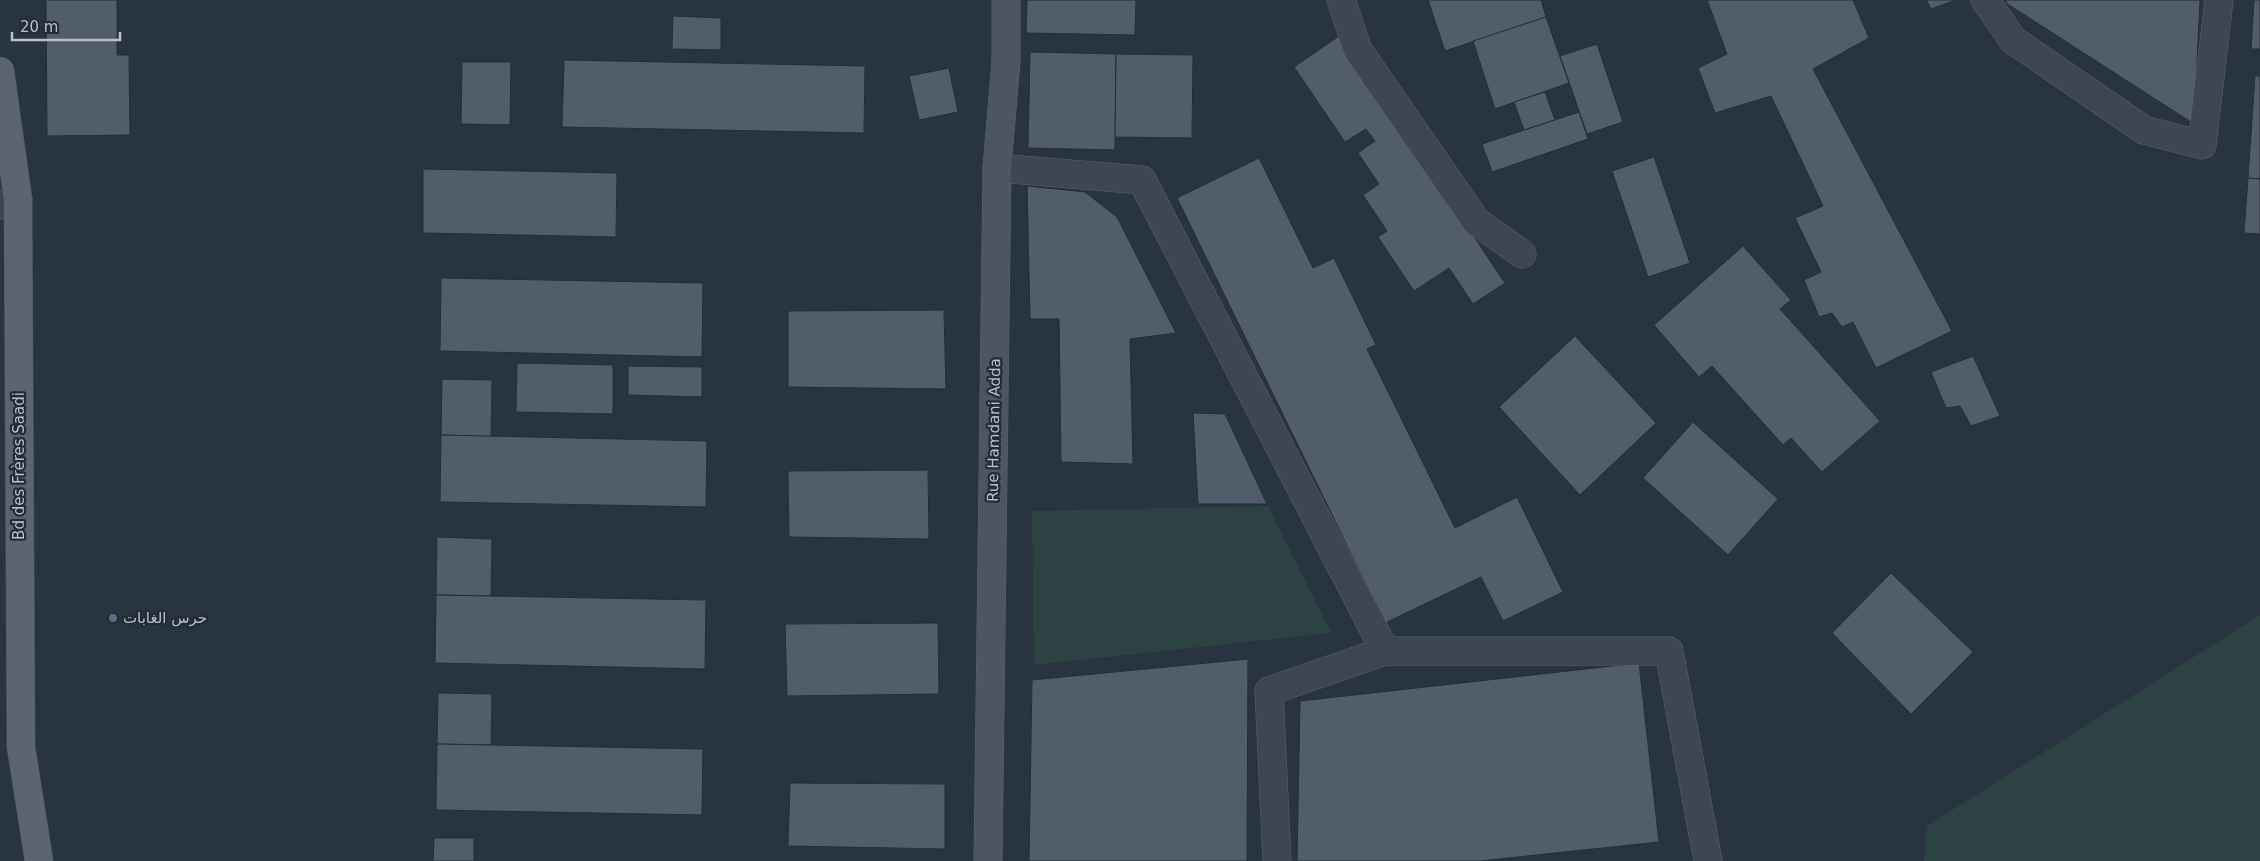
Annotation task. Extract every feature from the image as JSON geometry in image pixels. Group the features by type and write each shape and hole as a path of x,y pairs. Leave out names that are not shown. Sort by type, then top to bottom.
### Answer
{"main road":[{"name":"Bd des Frères Saadi","path":"0,71 9,202 21,747 39,861"}],"street":[{"name":"Rue Hamdani Adda","path":"988,861 997,168 1006,61 1006,0"},
{"path":"1341,0 1358,50 1476,221 1522,254"},
{"path":"1985,0 2013,40 2144,130 2202,145 2219,0"},
{"path":"997,168 1142,180 1384,651"},
{"path":"1277,861 1268,691 1384,651 1669,651 1708,861"}],"green space":[{"path":"1268,506 1331,633 1034,665 1032,511"},
{"path":"2260,615 2260,861 1924,861 1927,826"}],"building":[{"path":"46,0 117,0 117,55 129,55 130,135 47,136"},
{"path":"1027,0 1136,0 1135,35 1026,33"},
{"path":"1428,0 1541,0 1546,17 1445,51"},
{"path":"1707,0 1853,0 1869,38 1813,69 1952,331 1876,368 1853,322 1842,327 1832,313 1819,317 1804,280 1821,272 1795,218 1823,206 1771,96 1715,113 1698,68 1727,54"},
{"path":"1926,0 1956,0 1931,9"},
{"path":"2006,0 2200,0 2194,124 2006,3"},
{"path":"2254,0 2260,0 2260,49 2251,49"},
{"path":"673,16 721,18 721,50 672,49"},
{"path":"1546,17 1569,83 1495,109 1473,41"},
{"path":"1339,36 1505,283 1473,304 1449,268 1414,291 1378,237 1387,231 1363,195 1379,184 1358,153 1375,141 1366,129 1345,142 1294,67"},
{"path":"1597,44 1623,122 1587,134 1560,56"},
{"path":"1030,52 1116,54 1115,150 1028,148"},
{"path":"1116,54 1193,55 1192,138 1115,137"},
{"path":"564,60 865,66 864,133 562,127"},
{"path":"462,62 511,62 510,125 461,124"},
{"path":"949,68 958,112 919,120 909,76"},
{"path":"2255,76 2260,76 2260,179 2248,178"},
{"path":"1545,92 1555,120 1524,130 1514,102"},
{"path":"1579,112 1588,139 1492,172 1482,144"},
{"path":"1654,157 1690,263 1648,277 1612,171"},
{"path":"1259,158 1313,268 1334,258 1376,345 1367,349 1455,528 1517,497 1563,592 1503,621 1481,577 1385,623 1177,198"},
{"path":"423,169 617,173 616,237 423,233"},
{"path":"2248,178 2260,179 2260,234 2244,233"},
{"path":"1027,186 1085,192 1117,217 1176,333 1130,339 1133,464 1061,462 1059,319 1030,319"},
{"path":"1743,246 1791,300 1780,309 1880,421 1822,472 1791,438 1783,445 1712,366 1699,377 1654,325"},
{"path":"441,278 703,283 702,357 440,351"},
{"path":"944,310 946,389 788,387 788,311"},
{"path":"1575,336 1656,423 1580,495 1499,407"},
{"path":"1973,356 2000,416 1971,426 1960,406 1946,408 1931,372"},
{"path":"517,363 613,365 613,414 516,412"},
{"path":"628,366 702,367 702,397 628,395"},
{"path":"442,379 492,380 491,437 441,435"},
{"path":"1193,413 1225,414 1267,504 1198,504"},
{"path":"1693,422 1778,499 1728,555 1643,478"},
{"path":"441,435 707,441 706,507 440,502"},
{"path":"928,470 929,539 789,537 788,471"},
{"path":"437,537 492,539 491,596 436,595"},
{"path":"1891,573 1973,652 1911,714 1832,633"},
{"path":"436,595 706,600 705,669 435,663"},
{"path":"938,623 939,694 787,696 785,624"},
{"path":"1248,659 1247,861 1029,861 1032,680"},
{"path":"1639,663 1659,842 1480,861 1297,861 1300,701"},
{"path":"438,693 492,694 491,745 437,744"},
{"path":"437,744 703,749 702,815 436,810"},
{"path":"790,783 945,784 945,849 788,846"},
{"path":"434,838 474,838 474,861 433,861"}],"place":[{"name":"حرس الغابات","path":"113,618"}]}
